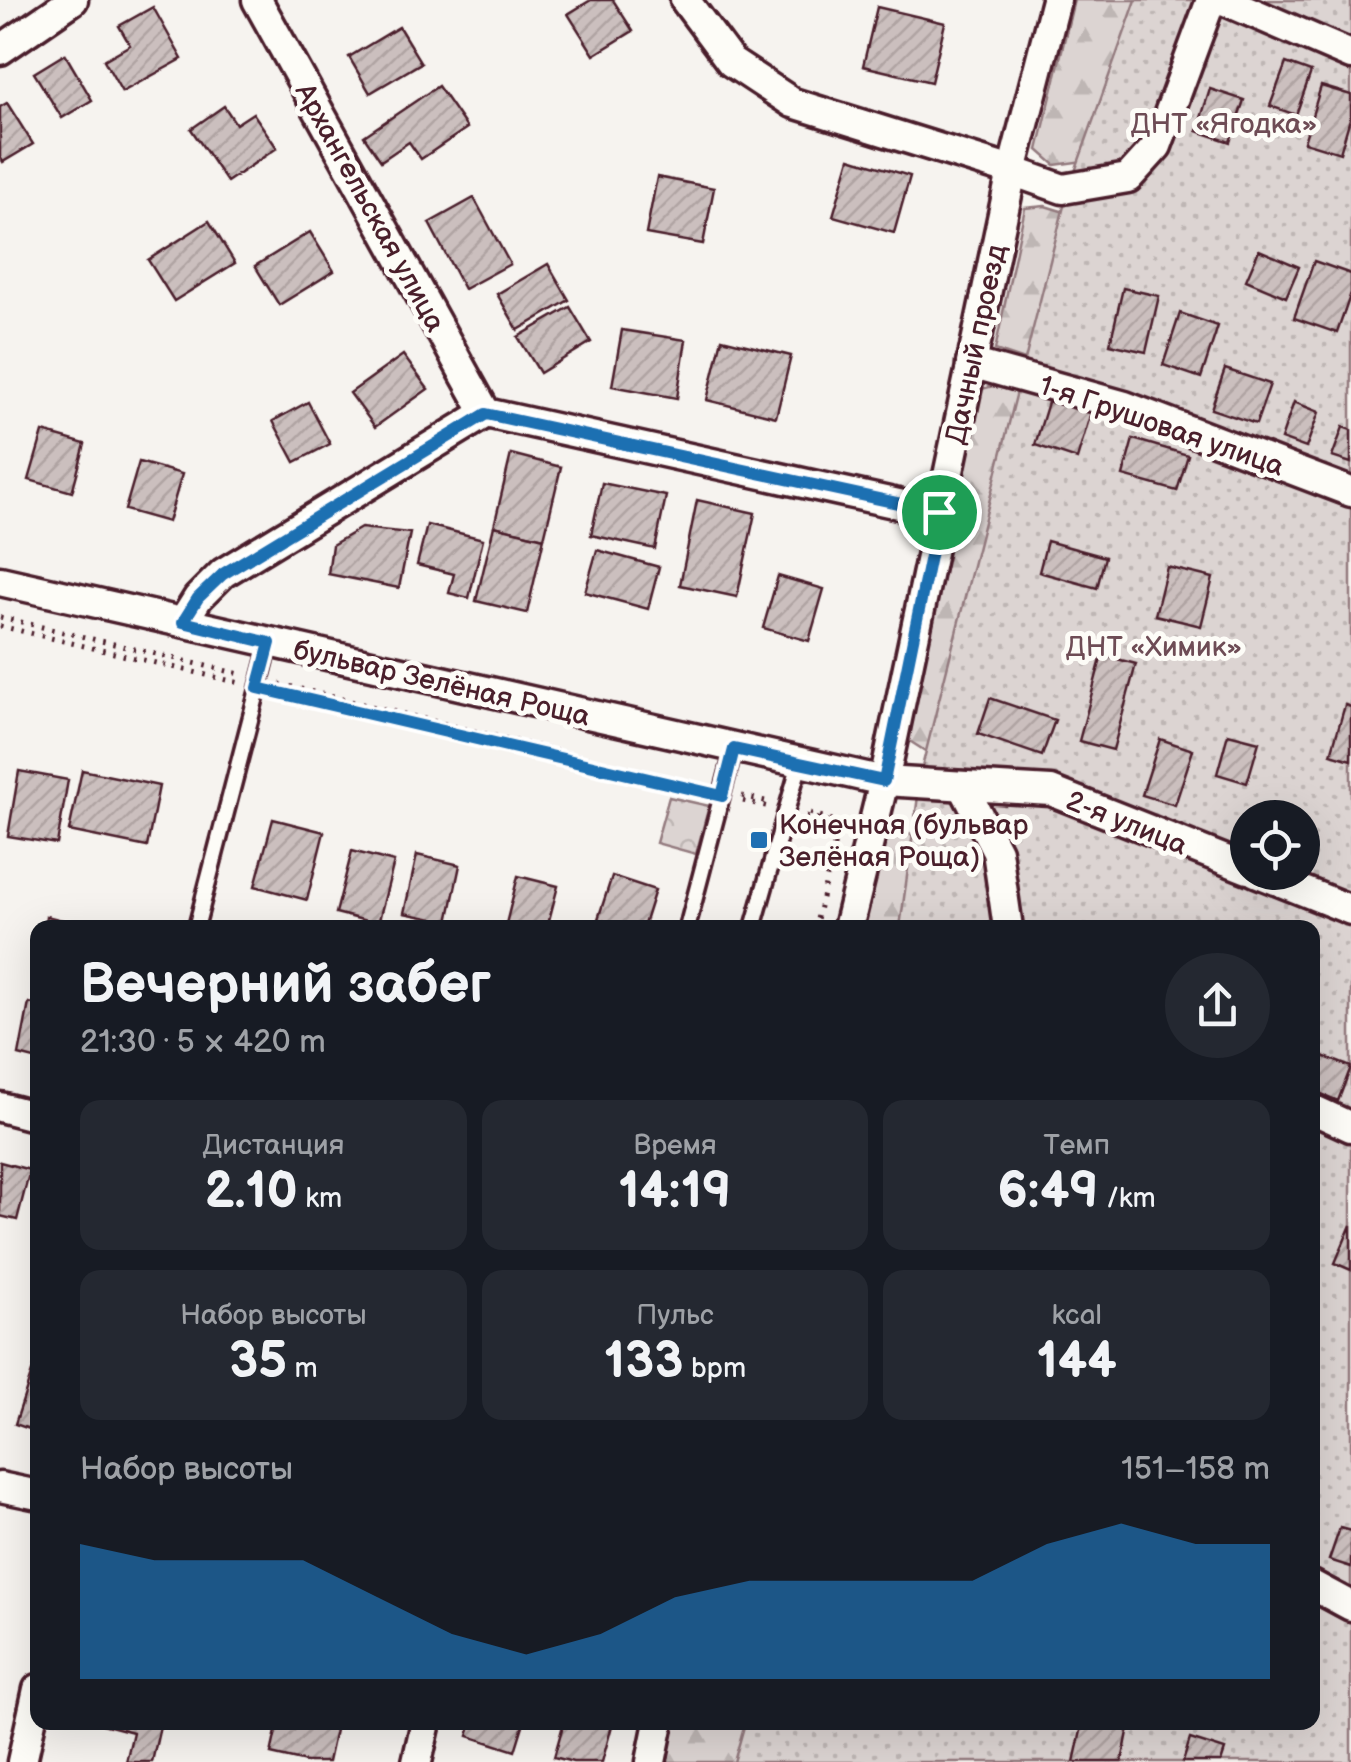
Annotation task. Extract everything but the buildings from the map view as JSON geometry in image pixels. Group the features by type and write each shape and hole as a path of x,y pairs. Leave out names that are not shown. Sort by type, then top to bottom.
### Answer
{"street":[{"path":"0,50 73,0"},
{"name":"Архангельская улица","path":"257,0 486,414"},
{"path":"685,0 731,62 793,103 1063,189 1128,178 1158,146 1211,0"},
{"name":"Дачный проезд","path":"850,920 884,781 1012,171 1056,0"},
{"path":"1222,0 1351,55"},
{"name":"1-я Грушовая улица","path":"972,363 1124,406 1351,492"},
{"path":"183,622 198,598 223,574 486,414 939,512"},
{"name":"бульвар Зелёная Роща","path":"0,581 884,781"},
{"name":"2-я улица","path":"884,781 1050,791 1230,862"},
{"path":"963,786 996,851 1007,920"},
{"path":"1301,890 1351,910"},
{"path":"0,1107 30,1115"},
{"path":"1320,1113 1351,1127"},
{"path":"0,1486 30,1493"},
{"path":"1320,1589 1351,1606"},
{"path":"22,1762 30,1726"},
{"path":"417,1762 424,1730"},
{"path":"651,1762 657,1730"}],"lane":[{"path":"198,920 270,643"},
{"path":"689,920 734,749"},
{"path":"755,920 800,763"}],"path":[{"path":"0,617 259,683 829,818 841,823 820,920"},
{"path":"0,626 259,683"}],"green space":[{"path":"1074,0 1175,0 1126,155 1055,165 1038,150"},
{"name":"ДНТ «Химик»","path":"1136,0 1351,0 1351,1762 734,1762 743,1730 1320,1730 1320,920 901,920 922,767 1067,194"},
{"path":"1045,206 1071,214 1067,374 995,350 1025,208"},
{"path":"993,386 1035,396 933,756 897,733 978,390"},
{"path":"669,797 709,806 696,854 656,843"},
{"path":"881,816 969,872 971,920 852,920"},
{"path":"663,1730 794,1730 786,1762 655,1762"}],"place":[{"name":"Конечная (бульвар Зелёная Роща)","path":"759,840"}],"route":[{"path":"486,414 939,512 884,781 734,749 722,796 258,688 270,643 183,622 198,598 223,574 486,414"}],"park label":[{"name":"ДНТ «Ягодка»","path":"1224,123"}]}
